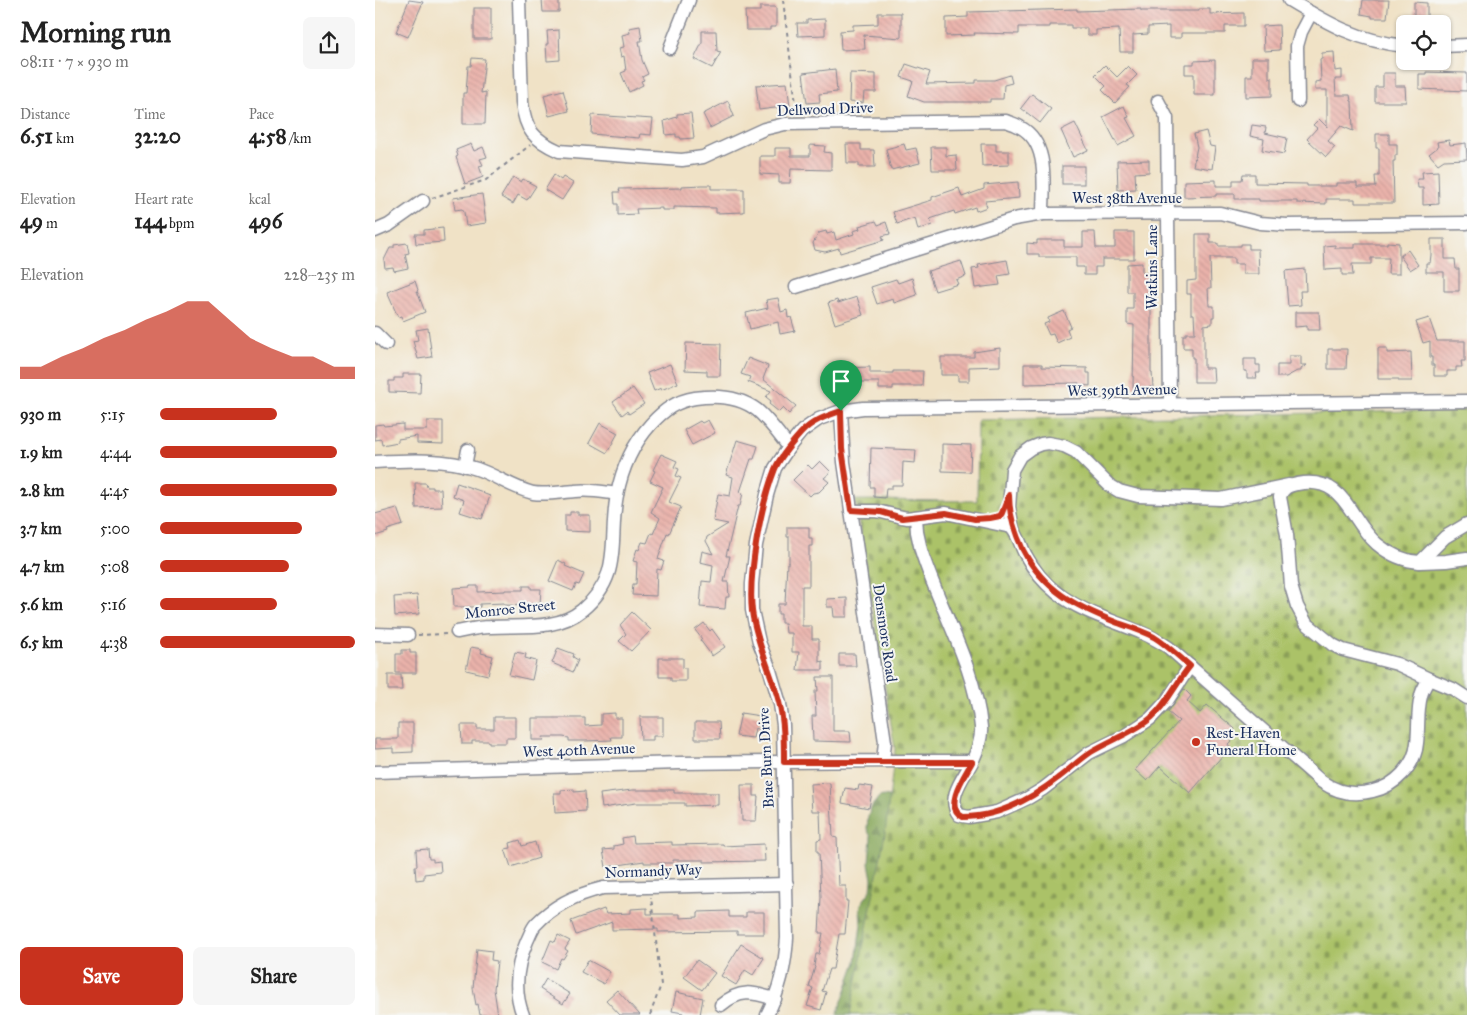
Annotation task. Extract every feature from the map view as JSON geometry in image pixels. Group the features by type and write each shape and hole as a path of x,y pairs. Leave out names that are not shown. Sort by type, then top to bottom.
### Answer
{"street":[{"name":"Dellwood Drive","path":"519,0 523,118 531,133 544,144 559,151 682,160 703,157 763,129 785,124 1005,121 1021,127 1034,138 1042,157 1043,214"},
{"path":"671,48 689,0"},
{"path":"1289,0 1335,27 1367,39 1396,44"},
{"path":"1297,101 1297,46 1301,32 1311,13"},
{"path":"1451,46 1467,46"},
{"name":"Watkins Lane","path":"1158,101 1167,118 1170,406"},
{"path":"375,231 389,225 423,201"},
{"name":"West 38th Avenue","path":"796,287 1014,219 1043,214 1220,213 1260,223 1287,225 1467,223"},
{"path":"375,333 386,344"},
{"name":"Monroe Street","path":"457,632 488,627 546,625 580,612 602,588 611,568 614,550 617,494 626,461 641,435 665,409 687,399 712,396 735,399 757,410 789,447"},
{"name":"West 39th Avenue","path":"789,447 802,431 819,419 841,411 863,408 1170,406 1467,401"},
{"name":"Densmore Road","path":"841,411 842,449 885,742 883,761"},
{"path":"1429,678 1421,697 1417,743 1410,764 1392,784 1380,790 1356,794 1339,792 1322,782 1168,647 1154,638 1094,613 1058,594 1044,581 1034,568 1013,529 1009,507 1012,470 1020,456 1036,445 1048,443 1064,446 1076,452 1109,485 1119,491 1156,498 1221,499 1312,482 1332,489 1342,497 1371,539 1389,553 1405,560 1419,562 1467,558"},
{"name":"Brae Burn Drive","path":"767,1015 778,993 785,958 788,921 783,725 780,704 759,642 752,610 752,584 756,544 767,495 775,468 789,447"},
{"path":"465,466 468,450"},
{"path":"375,462 427,462 465,466 478,469 517,488 536,493 553,494 577,490 617,494"},
{"path":"1289,485 1283,490 1280,497 1287,535 1291,586 1297,606 1306,623 1323,639 1343,650 1397,664 1453,689 1467,698"},
{"path":"1261,491 1274,493 1280,497"},
{"path":"975,519 1000,516 1009,495"},
{"path":"851,510 881,512 902,518 946,513 1013,529"},
{"path":"916,517 917,538 963,657 975,697 981,734 972,762 956,792 955,805 959,815 963,817 979,816 1011,806 1043,789 1089,753 1124,736 1150,718 1167,701 1190,666"},
{"path":"1419,562 1445,537 1467,524"},
{"path":"375,634 409,635"},
{"path":"784,762 972,762"},
{"name":"West 40th Avenue","path":"375,772 784,762"},
{"name":"Normandy Way","path":"523,1015 518,990 517,971 521,954 535,925 556,906 587,892 603,888 787,884"},
{"path":"721,1005 733,996 746,993 755,993 775,999"}],"path":[{"path":"783,0 799,124"},
{"path":"423,201 486,180 538,139"},
{"path":"409,635 440,635 457,632"},
{"path":"650,886 661,985 650,1015"}],"green space":[{"path":"1467,410 1467,1015 850,1015 885,834 895,749 855,500 977,501 978,420"},
{"path":"884,796 897,799 970,1015 837,1015 856,962 861,925 861,904 871,890 872,879 869,863 871,837 867,829 868,816 872,806 879,797"}],"building":[{"path":"409,0 423,2 408,37 396,32"},
{"path":"542,0 559,0 559,12 543,12"},
{"path":"1363,0 1389,0 1387,18 1372,18 1372,16 1361,14"},
{"path":"1414,2 1427,3 1427,15 1414,15"},
{"path":"760,7 776,7 776,27 770,27 770,30 746,30 745,11 760,11"},
{"path":"474,8 491,8 491,39 474,39"},
{"path":"1077,9 1077,11 1141,9 1141,11 1199,11 1199,9 1210,9 1210,14 1244,13 1244,26 1225,26 1225,33 1181,33 1181,38 1169,38 1169,26 1148,27 1148,34 1133,35 1133,52 1120,52 1119,29 1096,30 1096,35 1087,35 1087,28 1071,28 1071,25 1049,25 1049,27 1019,27 1019,34 974,33 975,35 946,36 946,18 968,17 968,12"},
{"path":"878,13 901,13 901,38 864,35 865,49 841,50 840,31 853,30 853,25 878,24"},
{"path":"825,19 825,35 798,36 797,23 807,23 807,20"},
{"path":"1279,25 1280,50 1264,51 1263,26"},
{"path":"640,26 642,41 639,41 642,60 648,74 642,77 644,80 641,81 643,85 629,92 621,73 626,71 624,56 621,57 619,48 624,47 622,35 630,33 629,28"},
{"path":"559,30 560,60 547,61 547,31"},
{"path":"702,31 716,31 717,51 721,52 712,68 694,59 702,43"},
{"path":"1334,52 1335,71 1342,70 1342,79 1335,79 1336,95 1350,95 1353,131 1341,126 1328,141 1335,147 1326,157 1307,139 1317,128 1313,125 1319,119 1327,127 1327,90 1315,90 1315,82 1321,81 1320,59 1322,59 1322,53"},
{"path":"472,58 485,59 481,93 486,92 485,124 463,124 463,93 466,93 468,66 471,66"},
{"path":"1252,58 1269,58 1269,78 1272,78 1272,96 1246,97 1246,76 1252,76"},
{"path":"1215,60 1215,95 1194,95 1194,74 1185,74 1185,64 1194,64 1194,61"},
{"path":"906,64 930,72 926,84 976,83 976,80 994,80 1010,75 1012,83 1004,85 1003,99 990,99 990,102 924,102 908,96 913,81 901,77"},
{"path":"1105,65 1117,77 1128,66 1137,75 1127,85 1130,87 1115,103 1102,90 1106,86 1095,75"},
{"path":"835,69 837,92 819,94 820,102 807,103 803,73"},
{"path":"1426,72 1467,73 1467,91 1419,89 1419,74 1426,74"},
{"path":"850,73 876,74 876,92 864,92 863,103 849,102"},
{"path":"1383,73 1395,73 1395,86 1405,86 1406,102 1375,102 1375,87 1383,87"},
{"path":"787,83 790,106 759,110 756,85"},
{"path":"563,90 569,111 549,116 544,95"},
{"path":"1032,94 1051,109 1040,123 1021,108"},
{"path":"728,101 734,116 710,128 703,114"},
{"path":"1124,106 1129,117 1126,118 1136,136 1118,146 1103,117"},
{"path":"691,113 694,138 681,139 676,137 676,134 666,135 664,121 677,117 677,114"},
{"path":"592,115 653,119 651,135 640,134 639,138 591,134"},
{"path":"1075,123 1088,150 1073,157 1061,130"},
{"path":"1252,125 1266,127 1265,133 1287,138 1284,154 1262,150 1264,139 1250,136"},
{"path":"1206,131 1210,146 1215,147 1212,169 1193,166 1197,147 1194,134"},
{"path":"1376,134 1389,134 1389,144 1397,144 1397,155 1395,155 1395,161 1393,161 1394,203 1355,203 1355,199 1326,199 1326,204 1297,203 1297,201 1259,201 1259,199 1235,199 1235,194 1184,197 1184,181 1216,180 1216,186 1233,186 1233,180 1242,180 1243,174 1255,174 1255,183 1336,186 1336,183 1357,183 1357,187 1376,187 1375,176 1379,176 1379,148 1376,148"},
{"path":"1449,140 1450,145 1466,143 1467,159 1444,160 1438,164 1429,154 1438,147 1437,142"},
{"path":"471,144 474,151 483,147 487,157 480,159 483,165 479,166 483,177 465,184 456,157 458,156 456,150"},
{"path":"846,144 861,144 861,150 874,150 875,167 859,167 859,163 847,163"},
{"path":"904,144 906,150 916,148 920,163 891,170 886,149"},
{"path":"981,144 996,144 996,151 1009,151 1009,165 982,166"},
{"path":"810,145 825,146 824,152 831,153 831,170 791,169 790,183 779,183 779,175 760,174 760,156 775,156 775,148 791,148 791,156 810,156"},
{"path":"931,147 946,147 946,156 956,155 957,170 932,170"},
{"path":"1149,160 1149,172 1135,173 1136,189 1118,190 1117,161"},
{"path":"1062,166 1084,166 1084,184 1062,184"},
{"path":"1438,171 1439,204 1423,205 1423,188 1418,188 1417,179 1423,179 1422,172"},
{"path":"554,175 561,180 563,177 573,183 562,200 545,190"},
{"path":"513,177 521,182 523,179 536,186 527,200 518,195 513,204 501,197"},
{"path":"1018,182 1019,198 985,201 987,207 976,211 975,207 955,214 954,211 930,219 932,225 918,230 915,218 897,224 893,212 932,200 932,197 959,188 962,197 984,189 984,185"},
{"path":"711,185 711,189 744,189 744,212 716,213 716,208 674,207 674,210 662,210 662,208 636,209 637,214 618,215 618,204 615,204 614,192 620,192 619,189 682,188 682,186"},
{"path":"482,194 486,223 466,226 464,212 462,209 455,210 453,198"},
{"path":"876,221 878,225 886,222 890,234 882,236 884,240 840,253 839,248 825,252 815,250 813,243 819,233 826,231 827,234 834,232 836,240 854,234 853,231 860,229 859,226"},
{"path":"443,228 444,242 416,244 415,234 424,234 424,230"},
{"path":"1083,232 1095,232 1096,248 1115,248 1115,232 1134,232 1134,259 1102,259 1102,267 1095,267 1095,275 1084,275 1084,267 1076,267 1076,257 1039,257 1039,254 1027,254 1027,243 1037,244 1037,240 1064,240 1064,247 1083,247"},
{"path":"1196,234 1210,234 1210,243 1218,243 1218,246 1249,244 1249,249 1258,249 1259,274 1243,274 1243,264 1234,264 1234,258 1210,258 1211,288 1208,288 1209,306 1214,306 1214,317 1212,317 1212,324 1204,325 1204,368 1213,368 1214,382 1194,382 1192,348 1183,348 1183,335 1195,333 1194,314 1191,314 1191,294 1187,294 1187,281 1196,280"},
{"path":"1431,239 1445,239 1445,259 1455,259 1456,269 1459,269 1459,291 1444,291 1444,272 1426,272 1426,263 1430,263"},
{"path":"1387,242 1399,243 1399,274 1388,274 1389,258 1371,258 1371,264 1352,264 1353,275 1342,275 1342,269 1325,270 1324,246 1335,245 1335,248 1355,248 1355,244 1387,244"},
{"path":"407,243 409,253 405,254 408,268 394,271 393,267 385,268 384,260 390,248 394,248 394,245"},
{"path":"1408,250 1418,265 1410,270 1400,256"},
{"path":"1007,260 1010,274 998,276 1000,285 975,288 972,269 979,268 978,265"},
{"path":"961,261 966,276 956,280 958,284 935,291 928,271"},
{"path":"1142,263 1142,273 1150,273 1150,291 1148,291 1147,307 1151,307 1151,372 1153,387 1133,388 1134,325 1127,324 1127,309 1133,309 1133,292 1127,292 1127,264"},
{"path":"1305,269 1306,291 1300,291 1301,305 1288,306 1285,271"},
{"path":"912,278 917,295 894,303 893,299 877,304 871,287 896,279 898,283"},
{"path":"415,281 425,312 403,321 401,316 398,317 387,292"},
{"path":"857,297 863,315 835,324 828,303 837,300 838,303"},
{"path":"778,298 781,312 787,310 788,318 791,317 795,331 780,334 778,322 750,329 746,313 768,308 766,300"},
{"path":"1064,311 1071,327 1067,329 1070,337 1057,343 1053,334 1049,335 1044,324 1049,322 1048,318"},
{"path":"1295,312 1319,312 1320,330 1307,330 1307,326 1295,327"},
{"path":"1429,318 1437,341 1465,341 1465,361 1461,361 1462,367 1456,367 1456,371 1447,371 1447,376 1434,376 1434,365 1432,365 1432,357 1430,357 1430,341 1423,343 1416,322"},
{"path":"428,328 432,357 418,359 413,341 418,340 416,330"},
{"path":"686,343 721,344 720,376 707,376 707,371 685,370"},
{"path":"1000,348 1000,366 969,367 969,381 958,381 958,375 941,375 941,357 974,357 974,352"},
{"path":"1378,348 1387,348 1387,353 1411,352 1412,381 1378,379"},
{"path":"1328,349 1347,349 1346,369 1328,369"},
{"path":"1289,356 1301,356 1301,365 1307,365 1301,371 1286,377 1277,377 1277,365 1289,365"},
{"path":"748,358 768,366 763,379 796,406 789,414 783,408 779,412 769,404 771,401 766,397 771,391 748,382 750,377 741,374"},
{"path":"1244,359 1256,359 1256,365 1260,365 1260,373 1256,373 1257,378 1247,378 1247,371 1244,371"},
{"path":"670,364 678,383 654,391 647,373"},
{"path":"1024,364 1042,364 1042,367 1087,368 1087,373 1090,373 1090,386 1079,385 1079,383 1024,384"},
{"path":"832,365 843,365 843,368 870,367 870,373 923,371 922,386 893,386 893,389 879,389 879,382 861,382 861,387 848,388 848,391 837,391 837,387 833,387"},
{"path":"403,374 421,374 420,393 389,392 389,381 394,381 394,378 403,378"},
{"path":"633,388 644,404 629,414 627,411 622,415 613,402"},
{"path":"708,420 715,433 692,445 684,430 700,421 702,423"},
{"path":"427,421 443,421 443,444 417,443 417,436 398,439 398,442 382,445 381,439 375,440 375,425 403,424 403,430 427,430"},
{"path":"600,423 618,433 607,453 589,443"},
{"path":"737,440 758,446 754,459 751,459 740,492 743,493 726,556 730,556 724,582 728,582 729,597 726,597 725,609 700,607 702,581 711,582 713,565 700,562 702,551 713,554 706,541 707,537 728,524 713,521 718,494 730,496 733,477 726,475"},
{"path":"942,444 971,445 970,472 942,471"},
{"path":"871,448 916,450 915,463 903,462 902,485 892,485 892,488 886,488 885,498 874,497 874,487 870,487"},
{"path":"661,454 677,461 674,467 679,469 676,476 681,478 669,502 681,507 669,534 667,533 658,559 664,561 661,570 657,569 656,596 632,595 633,584 636,584 637,562 633,561 637,549 639,550 642,542 647,543 660,518 651,512 663,487 650,481"},
{"path":"820,461 831,472 824,478 829,482 819,492 813,493 810,496 793,480 808,465 812,469"},
{"path":"415,483 426,483 427,487 441,489 442,507 416,508"},
{"path":"457,483 490,496 482,519 460,512 464,500 453,496"},
{"path":"397,508 403,525 375,536 375,514"},
{"path":"570,512 578,512 578,515 590,515 590,532 565,531 565,515 570,515"},
{"path":"787,527 809,527 809,538 812,538 812,546 809,546 809,586 802,586 802,626 812,626 812,639 819,639 819,662 823,661 823,670 797,670 799,652 792,652 792,633 786,633 785,623 781,623 781,614 778,614 778,604 785,604 787,563 789,563"},
{"path":"558,560 566,564 565,566 584,574 579,585 576,584 573,591 549,581"},
{"path":"478,586 478,592 523,590 523,586 531,586 531,589 541,589 540,604 531,604 531,606 504,605 504,603 480,604 480,607 454,607 453,588"},
{"path":"417,595 419,614 395,616 394,597"},
{"path":"847,598 847,617 834,617 833,607 827,607 827,599"},
{"path":"632,612 651,630 631,651 619,641 626,634 620,625"},
{"path":"704,623 710,631 712,629 725,647 712,656 695,630"},
{"path":"471,647 482,649 481,653 493,656 488,675 466,670"},
{"path":"558,648 574,654 573,657 578,660 573,672 552,663"},
{"path":"402,650 410,650 410,653 416,653 416,673 396,673 396,654 402,654"},
{"path":"515,652 526,654 525,658 536,661 532,680 509,675"},
{"path":"839,654 855,654 856,666 839,666"},
{"path":"659,658 683,658 683,668 686,668 686,681 671,681 671,677 659,677"},
{"path":"388,675 401,675 402,690 388,690"},
{"path":"817,677 833,677 833,731 850,731 851,742 813,741 812,716 816,716 815,691 818,691"},
{"name":"Rest-Haven Funeral Home","path":"1184,689 1191,696 1187,701 1200,713 1207,705 1235,729 1229,736 1233,739 1228,744 1230,747 1190,793 1160,766 1147,781 1135,770 1179,721 1168,712"},
{"path":"615,713 615,718 622,718 622,737 611,737 612,740 585,741 569,741 569,738 563,737 543,737 544,740 532,740 532,718 585,718 585,726 601,725 601,714"},
{"path":"741,713 760,716 759,730 755,728 753,738 736,736"},
{"path":"494,717 515,717 515,738 506,738 506,743 472,741 472,744 462,744 461,725 477,725 477,729 494,729"},
{"path":"640,717 663,717 663,736 653,736 653,740 641,740"},
{"path":"695,722 719,722 720,739 695,739"},
{"path":"398,723 413,723 413,752 393,753 393,748 375,749 375,739 398,739"},
{"path":"830,783 833,837 837,838 839,886 846,886 846,901 848,901 845,934 839,934 833,969 829,969 822,991 826,992 821,1010 807,1006 813,988 809,987 815,967 816,954 819,954 823,933 819,933 821,897 819,852 817,852 817,840 821,839 820,811 812,811 810,784"},
{"path":"741,785 754,785 754,796 758,796 756,821 742,821"},
{"path":"859,785 873,787 869,808 842,803 845,788 858,790"},
{"path":"574,789 574,792 585,791 586,811 555,813 554,793 561,793 561,790"},
{"path":"632,790 674,790 674,793 718,793 718,805 685,806 685,803 636,803 602,808 600,794"},
{"path":"633,836 634,843 672,842 672,845 723,844 723,846 764,844 765,861 704,862 704,860 673,860 673,863 644,863 644,861 606,867 603,850 614,849 614,846 623,844 622,838"},
{"path":"520,840 522,846 535,842 539,858 511,867 505,849 511,848 510,843"},
{"path":"428,849 429,859 433,859 433,862 440,861 441,872 424,874 424,879 416,880 416,850"},
{"path":"647,908 647,914 680,914 680,918 698,917 698,912 729,911 729,917 746,917 746,912 764,912 764,934 737,934 737,931 658,932 658,929 612,930 612,922 576,935 571,921 604,909 606,914 631,913 631,909"},
{"path":"558,935 570,941 565,949 568,951 563,959 561,958 556,969 542,962 551,940 555,942"},
{"path":"741,944 764,958 753,975 745,970 736,985 721,976"},
{"path":"477,949 492,951 491,960 497,961 494,989 498,1015 480,1015 478,1004 476,1005 473,988"},
{"path":"588,960 610,972 604,984 581,972"},
{"path":"697,960 715,973 702,990 684,977"},
{"path":"546,979 570,994 563,1004 540,989"},
{"path":"617,990 640,1015 620,1015 606,1000"},
{"path":"676,992 703,998 700,1015 682,1015 683,1013 672,1011"}],"place":[{"name":"Rest-Haven Funeral Home","path":"1196,742"}],"route":[{"path":"841,411 842,449 851,510 881,512 902,518 946,513 975,519 995,518 1002,513 1009,495 1013,529 1027,557 1044,581 1058,594 1072,602 1154,638 1190,666 1167,701 1157,712 1139,727 1089,753 1058,778 1028,798 997,812 979,816 963,817 956,811 955,805 958,786 972,762 784,762 783,725 780,704 759,642 752,610 752,584 756,544 775,468 802,431 819,419 841,411"}]}
